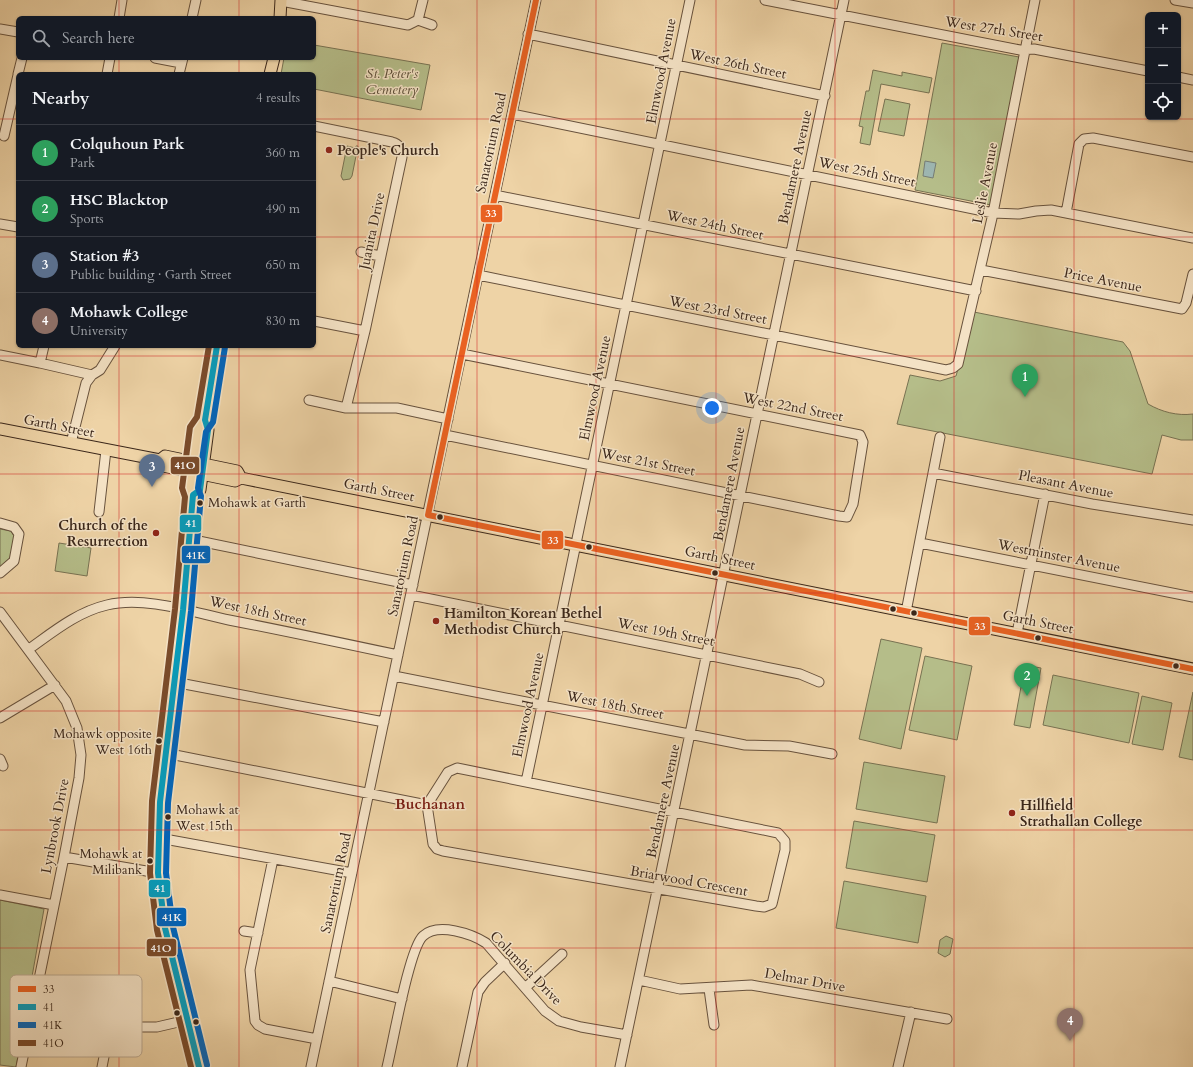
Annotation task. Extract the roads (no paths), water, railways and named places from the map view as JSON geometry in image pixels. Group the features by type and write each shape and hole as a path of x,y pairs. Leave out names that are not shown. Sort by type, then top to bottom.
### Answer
{"main road":[{"path":"280,16 281,1"},
{"path":"270,72 274,60"},
{"path":"200,1067 187,1020 161,909 158,873 165,752 183,610 193,495 190,489 198,468 208,430 204,420 217,348"},
{"name":"Garth Street","path":"0,429 160,460 163,466 237,471 241,478 577,544 906,612 1193,669"}],"street":[{"path":"119,16 122,0"},
{"path":"192,16 196,0"},
{"path":"418,20 423,0"},
{"name":"Sanatorium Road","path":"311,1067 536,0"},
{"name":"Elmwood Avenue","path":"526,782 690,0"},
{"name":"West 27th Street","path":"765,0 1025,50 1034,49 1145,70"},
{"name":"Bendamere Avenue","path":"620,1067 725,575 844,0"},
{"name":"Leslie Avenue","path":"953,368 958,364 994,213 1035,0"},
{"path":"1176,0 1193,3"},
{"path":"281,1 408,25 418,20 432,25"},
{"path":"0,29 16,32"},
{"name":"West 26th Street","path":"528,34 825,96"},
{"path":"18,72 22,60"},
{"path":"106,72 110,60"},
{"path":"179,72 182,61"},
{"path":"1181,78 1193,80"},
{"path":"4,136 16,83"},
{"name":"West 25th Street","path":"512,114 994,213 1019,214 1051,210 1193,238"},
{"name":"Juanita Drive","path":"316,126 392,142 398,144 402,149 402,157 365,331 346,408"},
{"path":"1066,213 1079,144 1084,139 1093,138 1193,157"},
{"name":"West 24th Street","path":"495,195 976,291"},
{"path":"0,224 16,227"},
{"path":"362,252 380,256"},
{"name":"Price Avenue","path":"981,270 1182,309 1186,303 1193,274"},
{"name":"West 23rd Street","path":"478,274 946,370 953,368"},
{"path":"316,320 365,331"},
{"path":"40,362 44,348"},
{"path":"71,443 88,378 100,370 114,348"},
{"name":"West 22nd Street","path":"462,354 860,435 863,442 853,504 847,516"},
{"path":"0,355 40,362 92,375"},
{"path":"309,400 346,408 392,407 448,418"},
{"name":"West 21st Street","path":"445,434 593,466 847,516"},
{"path":"906,612 940,437"},
{"path":"99,512 106,450"},
{"name":"Pleasant Avenue","path":"933,473 1092,504 1193,520"},
{"path":"1017,633 1045,494"},
{"path":"0,523 14,527 19,534 14,561 0,573"},
{"path":"189,539 413,585"},
{"name":"Westminster Avenue","path":"920,543 1193,597"},
{"name":"West 19th Street","path":"411,595 708,654 800,674 819,682"},
{"name":"West 18th Street","path":"29,650 77,616 107,605 126,602 142,602 398,654"},
{"name":"Lynbrook Drive","path":"0,612 66,701 77,728 81,755 79,778 39,975"},
{"name":"West 18th Street","path":"394,676 745,745 789,746 832,754"},
{"path":"174,682 384,722"},
{"path":"0,718 54,685"},
{"path":"165,752 427,805"},
{"name":"Briarwood Crescent","path":"457,768 526,782 778,833 785,841 784,856 772,904 764,907 658,890 443,851 437,849 433,844 427,805 448,772 452,769 457,768"},
{"path":"159,838 352,874"},
{"path":"64,857 158,873"},
{"path":"273,859 250,970 255,1021 258,1026 265,1029 317,1039"},
{"path":"0,895 54,905"},
{"name":"Columbia Drive","path":"387,1067 402,999 418,942 424,934 436,930 451,930 476,937 486,944 505,963 545,1011 559,1021 581,1028 627,1035"},
{"path":"244,931 258,933"},
{"path":"525,988 562,954"},
{"path":"462,1067 478,992 485,982 505,963"},
{"name":"Delmar Drive","path":"639,980 671,988 709,988 751,985 947,1019"},
{"path":"329,982 402,999"},
{"path":"709,988 714,1025"},
{"path":"898,1067 911,1012"},
{"path":"142,1027 149,1028 187,1020"},
{"name":"Lynbrook Drive","path":"21,1067 23,1057"},
{"path":"102,1067 104,1057"}],"water":[{"path":"925,161 936,163 933,178 923,176"}],"place":[{"name":"People's Church","path":"329,150"},
{"name":"Colquhoun Park","path":"1025,397"},
{"name":"Station #3","path":"152,487"},
{"name":"Mohawk at Garth","path":"200,503"},
{"name":"Church of the Resurrection","path":"156,533"},
{"name":"Hamilton Korean Bethel Methodist Church","path":"436,621"},
{"name":"HSC Blacktop","path":"1027,696"},
{"name":"Mohawk opposite West 16th","path":"159,741"},
{"name":"Hillfield Strathallan College","path":"1012,813"},
{"name":"Mohawk at West 15th","path":"168,817"},
{"name":"Mohawk at Milibank","path":"150,861"},
{"name":"Mohawk College","path":"1070,1041"}],"district":[{"name":"Buchanan","path":"430,804"}],"park label":[{"name":"St. Peter's Cemetery","path":"392,82"}]}
